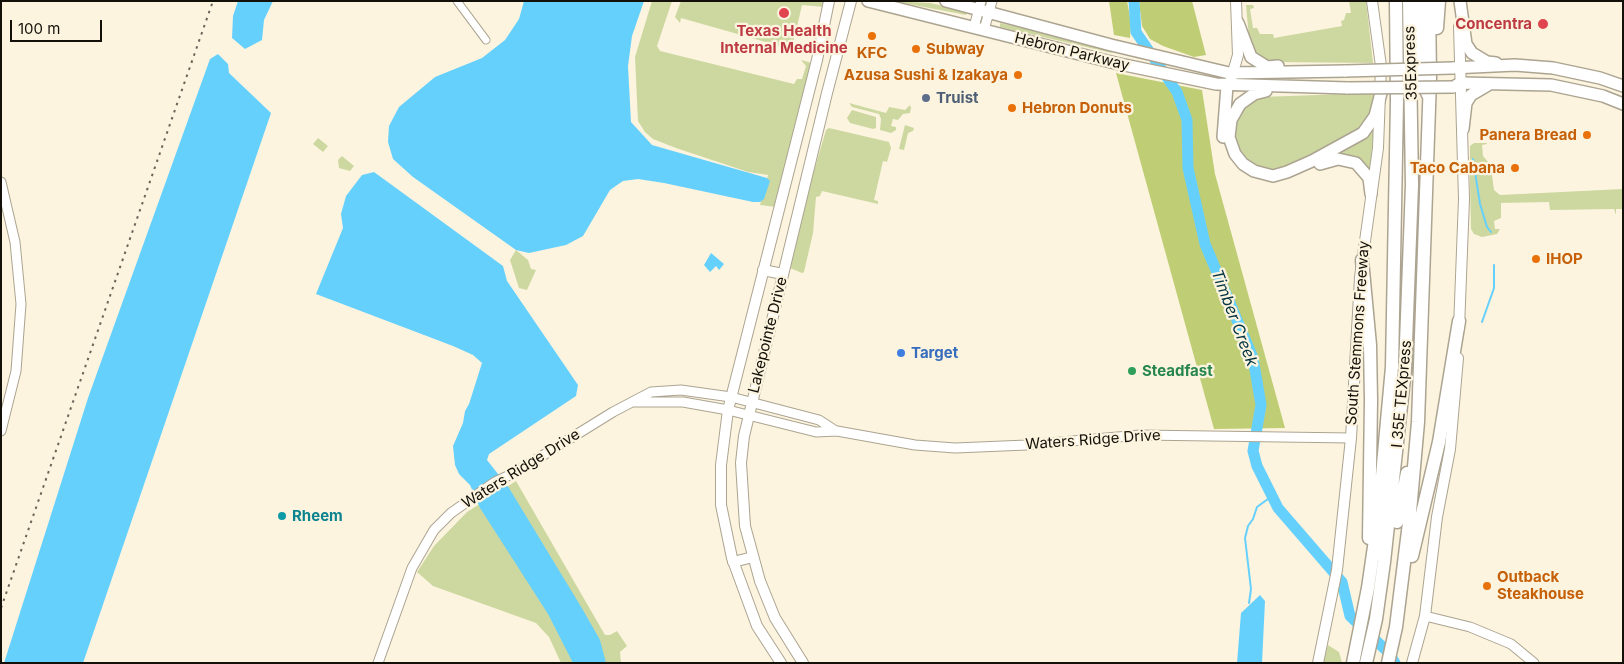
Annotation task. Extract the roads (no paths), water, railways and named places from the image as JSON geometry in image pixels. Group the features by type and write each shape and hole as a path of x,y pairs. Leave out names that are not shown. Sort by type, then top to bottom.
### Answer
{"highway":[{"name":"South Stemmons Freeway","path":"1353,663 1368,588 1382,483 1392,367 1397,56 1394,1"},
{"name":"35Express","path":"1409,1 1412,124"},
{"path":"1418,1 1421,78 1430,99"},
{"path":"1396,627 1409,524 1418,422 1430,99 1429,1"},
{"path":"1430,49 1437,26 1439,1"},
{"path":"1392,367 1412,124"},
{"name":"I 35E TEXpress","path":"1366,663 1376,620 1393,497 1405,369 1412,124"},
{"path":"1362,260 1370,345 1368,588"},
{"path":"1388,663 1439,442 1459,321"},
{"path":"1376,620 1418,422"}],"main road":[{"name":"Lakepointe Drive","path":"781,663 758,626 733,562 726,539 721,505 720,465 731,397 817,60 829,1"},
{"name":"Lakepointe Drive","path":"802,662 775,618 753,557 745,526 741,484 744,436 851,1"},
{"name":"Hebron Parkway","path":"868,1 1115,63 1209,83 1227,86 1279,88"},
{"name":"Hebron Parkway","path":"946,1 986,6 1111,45 1234,74 1456,68 1515,64"},
{"path":"1236,1 1238,55 1234,74 1227,86 1222,127 1223,140 1231,158 1245,172 1258,178 1279,181 1293,178 1332,159 1344,159 1356,163 1364,170 1369,178 1371,194"},
{"name":"South Stemmons Freeway","path":"1318,663 1337,570 1351,438 1362,260 1378,148 1381,66 1372,1"},
{"path":"1459,1 1466,44 1472,53 1486,62 1576,72 1623,86"},
{"path":"1459,1 1456,68 1463,129"},
{"path":"1238,23 1246,48 1258,63 1268,67 1315,66 1326,72"},
{"path":"1413,658 1424,616 1437,517 1453,420 1464,241 1463,129 1466,103 1471,95 1494,83"},
{"path":"1381,94 1375,116 1363,134 1287,172 1273,176 1254,171 1239,160 1233,149 1229,131 1233,114 1244,100 1254,94 1279,88 1524,83 1577,89 1623,104"},
{"path":"763,270 783,274"},
{"path":"733,562 753,557"}],"street":[{"path":"457,1 486,40"},
{"path":"979,29 986,6"},
{"path":"1,182 15,242 21,304 16,371 1,431"},
{"name":"Waters Ridge Drive","path":"378,663 418,556 434,530 463,503 495,482 516,472 613,412 651,392 681,390 731,397 819,420 836,431"},
{"name":"Waters Ridge Drive","path":"634,402 683,402 728,410 816,432 836,431 915,445 955,448 1028,445 1132,435 1351,438"},
{"path":"1424,616 1470,627 1511,644 1534,663"}],"water":[{"path":"238,1 273,1 264,20 262,40 245,49 232,38 233,16"},
{"path":"524,1 644,1 632,36 628,66 631,122 652,145 767,178 770,181 764,199 760,202 753,202 664,183 638,179 623,181 610,190 583,236 566,245 529,253 516,250 413,177 393,159 388,142 389,126 399,107 435,77 482,58 505,40 519,19"},
{"path":"218,54 228,64 229,73 271,113 83,663 4,663 88,398 210,59"},
{"path":"374,172 503,266 507,281 578,385 576,396 489,454 487,460 509,488 583,610 600,640 606,663 573,663 548,614 480,508 470,485 459,474 455,465 453,446 463,423 465,411 482,363 473,355 453,346 316,294 343,228 341,214 346,196 362,175"},
{"path":"711,253 724,264 719,270 716,266 710,272 704,265"},
{"path":"1260,595 1265,601 1262,663 1237,663 1241,613"}],"waterway":[{"name":"Timber Creek","path":"1134,1 1136,32 1177,92 1187,120 1188,168 1205,244 1253,358 1261,405 1253,451 1257,466 1278,508 1342,582 1350,616 1388,652 1395,663"},
{"path":"1473,159 1480,204 1487,227 1491,232"},
{"path":"1482,322 1494,288 1494,265"},
{"path":"1249,603 1251,589 1245,538 1248,526 1253,519 1257,507 1272,496"}],"railway":[{"path":"1,608 213,1"}],"place":[{"name":"Texas Health Internal Medicine","path":"784,13"},
{"name":"Concentra","path":"1543,24"},
{"name":"KFC","path":"872,36"},
{"name":"Subway","path":"916,49"},
{"name":"Azusa Sushi & Izakaya","path":"1018,75"},
{"name":"Truist","path":"926,98"},
{"name":"Hebron Donuts","path":"1012,108"},
{"name":"Panera Bread","path":"1587,135"},
{"name":"Taco Cabana","path":"1515,168"},
{"name":"IHOP","path":"1536,259"},
{"name":"Target","path":"901,353"},
{"name":"Steadfast","path":"1132,371"},
{"name":"Rheem","path":"282,516"},
{"name":"Outback Steakhouse","path":"1487,586"}]}
